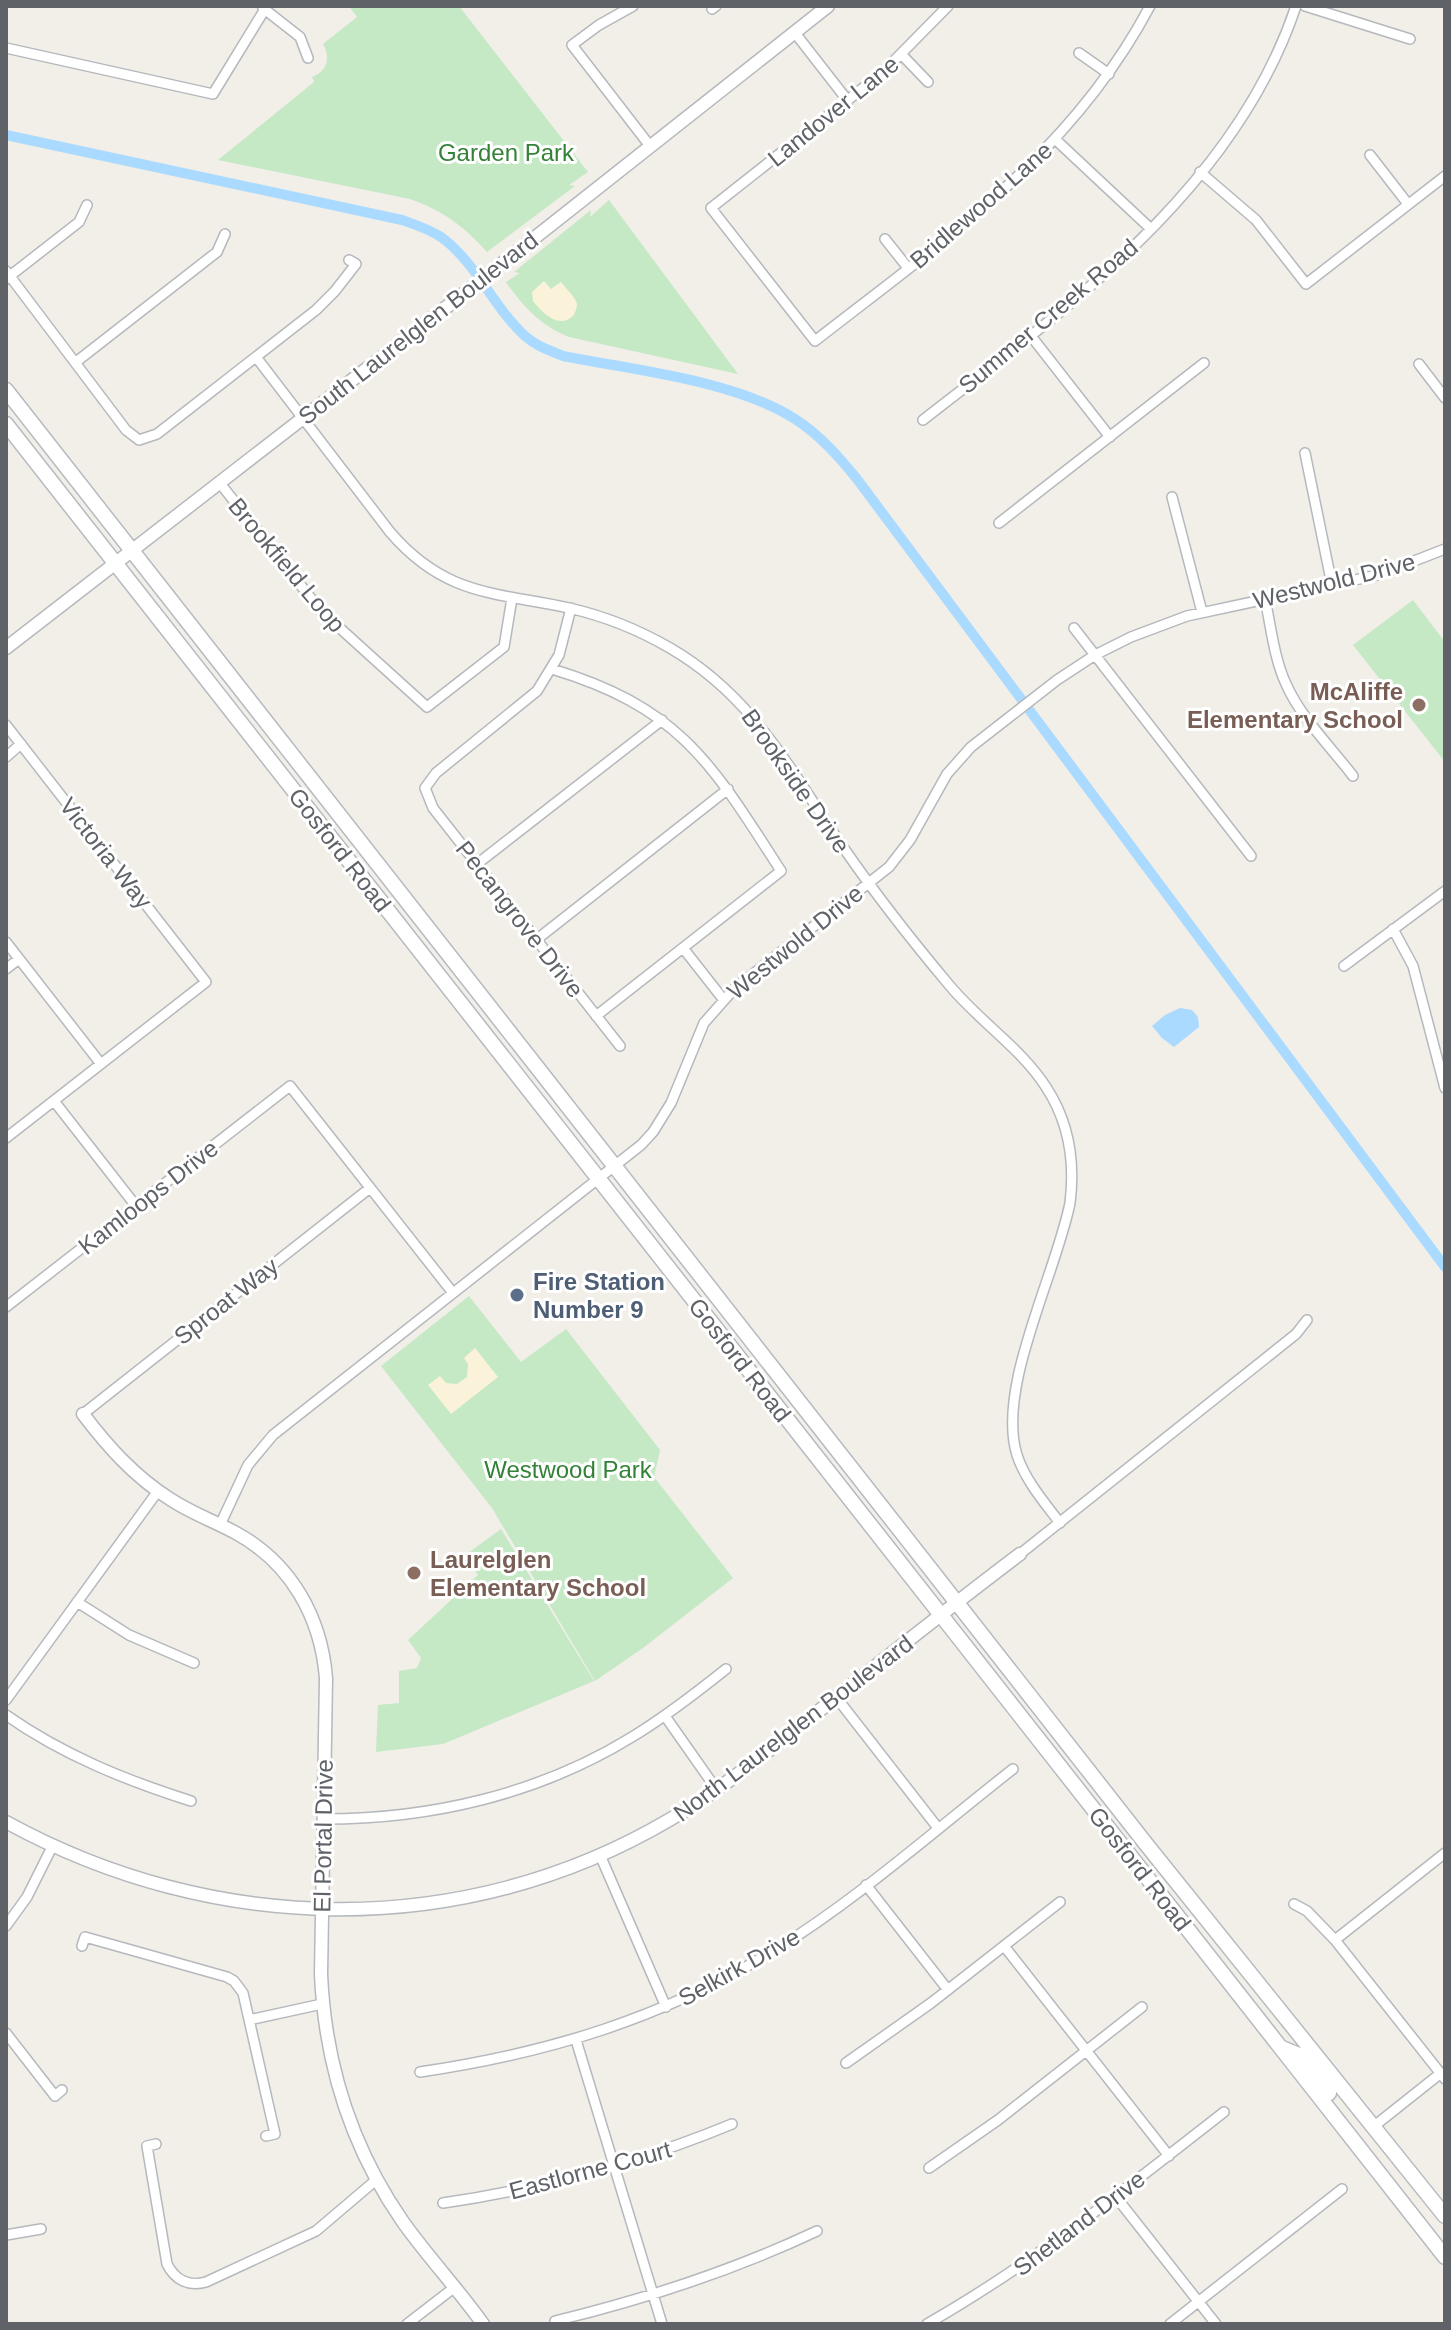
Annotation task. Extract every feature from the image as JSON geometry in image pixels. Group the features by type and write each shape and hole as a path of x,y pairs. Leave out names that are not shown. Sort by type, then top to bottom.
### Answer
{"main road":[{"name":"Gosford Road","path":"6,390 1146,1844 1445,2216"},
{"name":"Gosford Road","path":"6,424 1445,2257"},
{"path":"1278,2046 1299,2055 1353,2124 1373,2127"}],"street":[{"path":"633,6 572,45 650,146"},
{"name":"South Laurelglen Boulevard","path":"6,648 471,288 828,6"},
{"name":"Landover Lane","path":"815,341 711,208 902,55 948,6"},
{"name":"Bridlewood Lane","path":"815,341 996,198 1056,140 1109,74 1150,6"},
{"name":"Summer Creek Road","path":"923,420 1076,299 1151,229 1200,172 1249,105 1265,79 1296,6"},
{"path":"1305,6 1410,39"},
{"path":"6,48 213,94 262,7 300,37 308,58"},
{"path":"795,33 848,101"},
{"path":"1079,53 1109,74"},
{"path":"902,55 928,82"},
{"path":"1056,140 1151,229"},
{"path":"1370,155 1408,204"},
{"path":"1200,172 1256,220 1306,284 1445,176"},
{"path":"87,205 79,222 7,275 126,430 139,440 157,434 316,310 356,264 349,260"},
{"path":"76,362 217,252 225,234"},
{"path":"885,239 908,268"},
{"path":"1031,336 1110,437"},
{"name":"Brookside Drive","path":"256,357 390,532 413,556 467,588 571,608 617,622 682,656 720,683 776,745 869,883 968,1006 1035,1071 1052,1097 1064,1126 1072,1164 1070,1203 1016,1383 1011,1419 1018,1457 1025,1474 1060,1523"},
{"path":"999,523 1204,363"},
{"path":"1419,364 1445,398"},
{"path":"1305,453 1332,585"},
{"name":"Brookfield Loop","path":"219,482 321,611 427,707 504,647 512,598"},
{"path":"1172,497 1202,612"},
{"name":"Westwold Drive","path":"220,1525 248,1465 273,1435 641,1145 664,1117 695,1038 723,999 869,883 901,853 957,761 971,747 1095,655 1145,631 1202,612 1407,566 1445,549"},
{"path":"1265,599 1287,686 1295,702 1353,776"},
{"path":"571,608 565,638 552,669 621,694 662,720 695,748 728,789 781,871 596,1016"},
{"path":"1074,628 1251,856"},
{"name":"Pecangrove Drive","path":"552,669 525,702 436,773 425,788 433,808 620,1046"},
{"path":"477,864 662,720"},
{"name":"Victoria Way","path":"6,725 206,982 101,1064"},
{"path":"6,757 21,744"},
{"path":"536,940 728,789"},
{"path":"1344,966 1445,891"},
{"path":"1393,929 1413,966 1445,1088"},
{"path":"6,942 101,1064 6,1138"},
{"path":"683,948 723,999"},
{"path":"6,969 19,959"},
{"name":"Kamloops Drive","path":"6,1307 290,1086 370,1188"},
{"path":"54,1101 136,1206"},
{"path":"370,1188 453,1293"},
{"name":"Sproat Way","path":"83,1414 370,1188"},
{"name":"North Laurelglen Boulevard","path":"6,1822 52,1847 125,1875 192,1894 260,1906 322,1910 399,1907 479,1894 546,1876 600,1855 668,1821 717,1790 1060,1523 1296,1334 1307,1320"},
{"name":"El Portal Drive","path":"83,1414 118,1456 158,1491 254,1544 281,1568 294,1584 315,1622 326,1678 322,2004 327,2041 341,2099 376,2180 405,2224 483,2324"},
{"path":"6,1700 158,1491"},
{"path":"77,1602 129,1635 194,1663"},
{"path":"324,1819 425,1813 513,1791 605,1752 665,1716 726,1669"},
{"path":"836,1697 938,1828"},
{"path":"6,1715 40,1738 103,1770 191,1801"},
{"path":"665,1716 717,1790"},
{"name":"Selkirk Drive","path":"420,2072 478,2063 576,2040 666,2007 740,1970 777,1948 866,1885 1013,1769"},
{"path":"6,1926 27,1897 52,1847"},
{"path":"600,1855 666,2007"},
{"path":"1335,1940 1443,1859"},
{"path":"866,1885 948,1990"},
{"path":"846,2063 948,1990 1060,1902"},
{"path":"1294,1904 1307,1911 1335,1940 1443,2076 1373,2127"},
{"path":"82,1946 85,1937 234,1981 243,1993 275,2134 266,2136"},
{"path":"1004,1946 1169,2156"},
{"path":"249,2020 322,2004"},
{"path":"929,2168 998,2120 1142,2007"},
{"path":"6,2033 55,2096 62,2090"},
{"path":"576,2040 662,2324"},
{"name":"Shetland Drive","path":"927,2324 1009,2276 1224,2112"},
{"name":"Eastlorne Court","path":"443,2203 534,2189 615,2168 732,2124"},
{"path":"156,2144 147,2146 167,2264 177,2278 191,2284 206,2282 316,2231 376,2180"},
{"path":"1170,2324 1342,2189"},
{"path":"1116,2197 1216,2324"},
{"path":"6,2235 41,2229"},
{"path":"555,2321 654,2295 744,2263 817,2231"},
{"path":"407,2324 455,2287"}],"green space":[{"path":"349,6 459,6 588,172 569,185 575,186 487,252 452,220 410,199 218,160 314,82 312,77 326,64 327,54 323,44 357,17"},
{"name":"Garden Park","path":"609,200 738,374 569,337 534,315 507,284 520,273 514,272 591,210 590,217"},
{"path":"1413,600 1445,642 1445,762 1353,645"},
{"name":"Westwood Park","path":"469,1296 521,1362 566,1329 660,1450 654,1477 733,1578 595,1681 492,1508 381,1366"},
{"path":"501,1529 594,1681 443,1744 376,1752 378,1705 399,1703 399,1671 417,1668 421,1658 408,1640 478,1575 464,1556"}],"sand":[{"path":"544,281 551,289 561,282 570,292 577,304 573,316 567,320 556,320 533,301 532,292"},
{"path":"475,1348 498,1377 451,1414 428,1385 440,1376 446,1383 457,1384 467,1377 468,1364 464,1358"}],"water":[{"path":"1180,1008 1192,1010 1198,1017 1199,1027 1174,1047 1152,1026"}],"waterway":[{"path":"6,135 417,225 453,247 503,312 538,345 563,356 683,378 743,395 795,419 813,432 857,479 1445,1267"}],"place":[{"name":"McAliffe Elementary School","path":"1419,705"},
{"name":"Fire Station Number 9","path":"517,1295"},
{"name":"Laurelglen Elementary School","path":"414,1573"}]}
